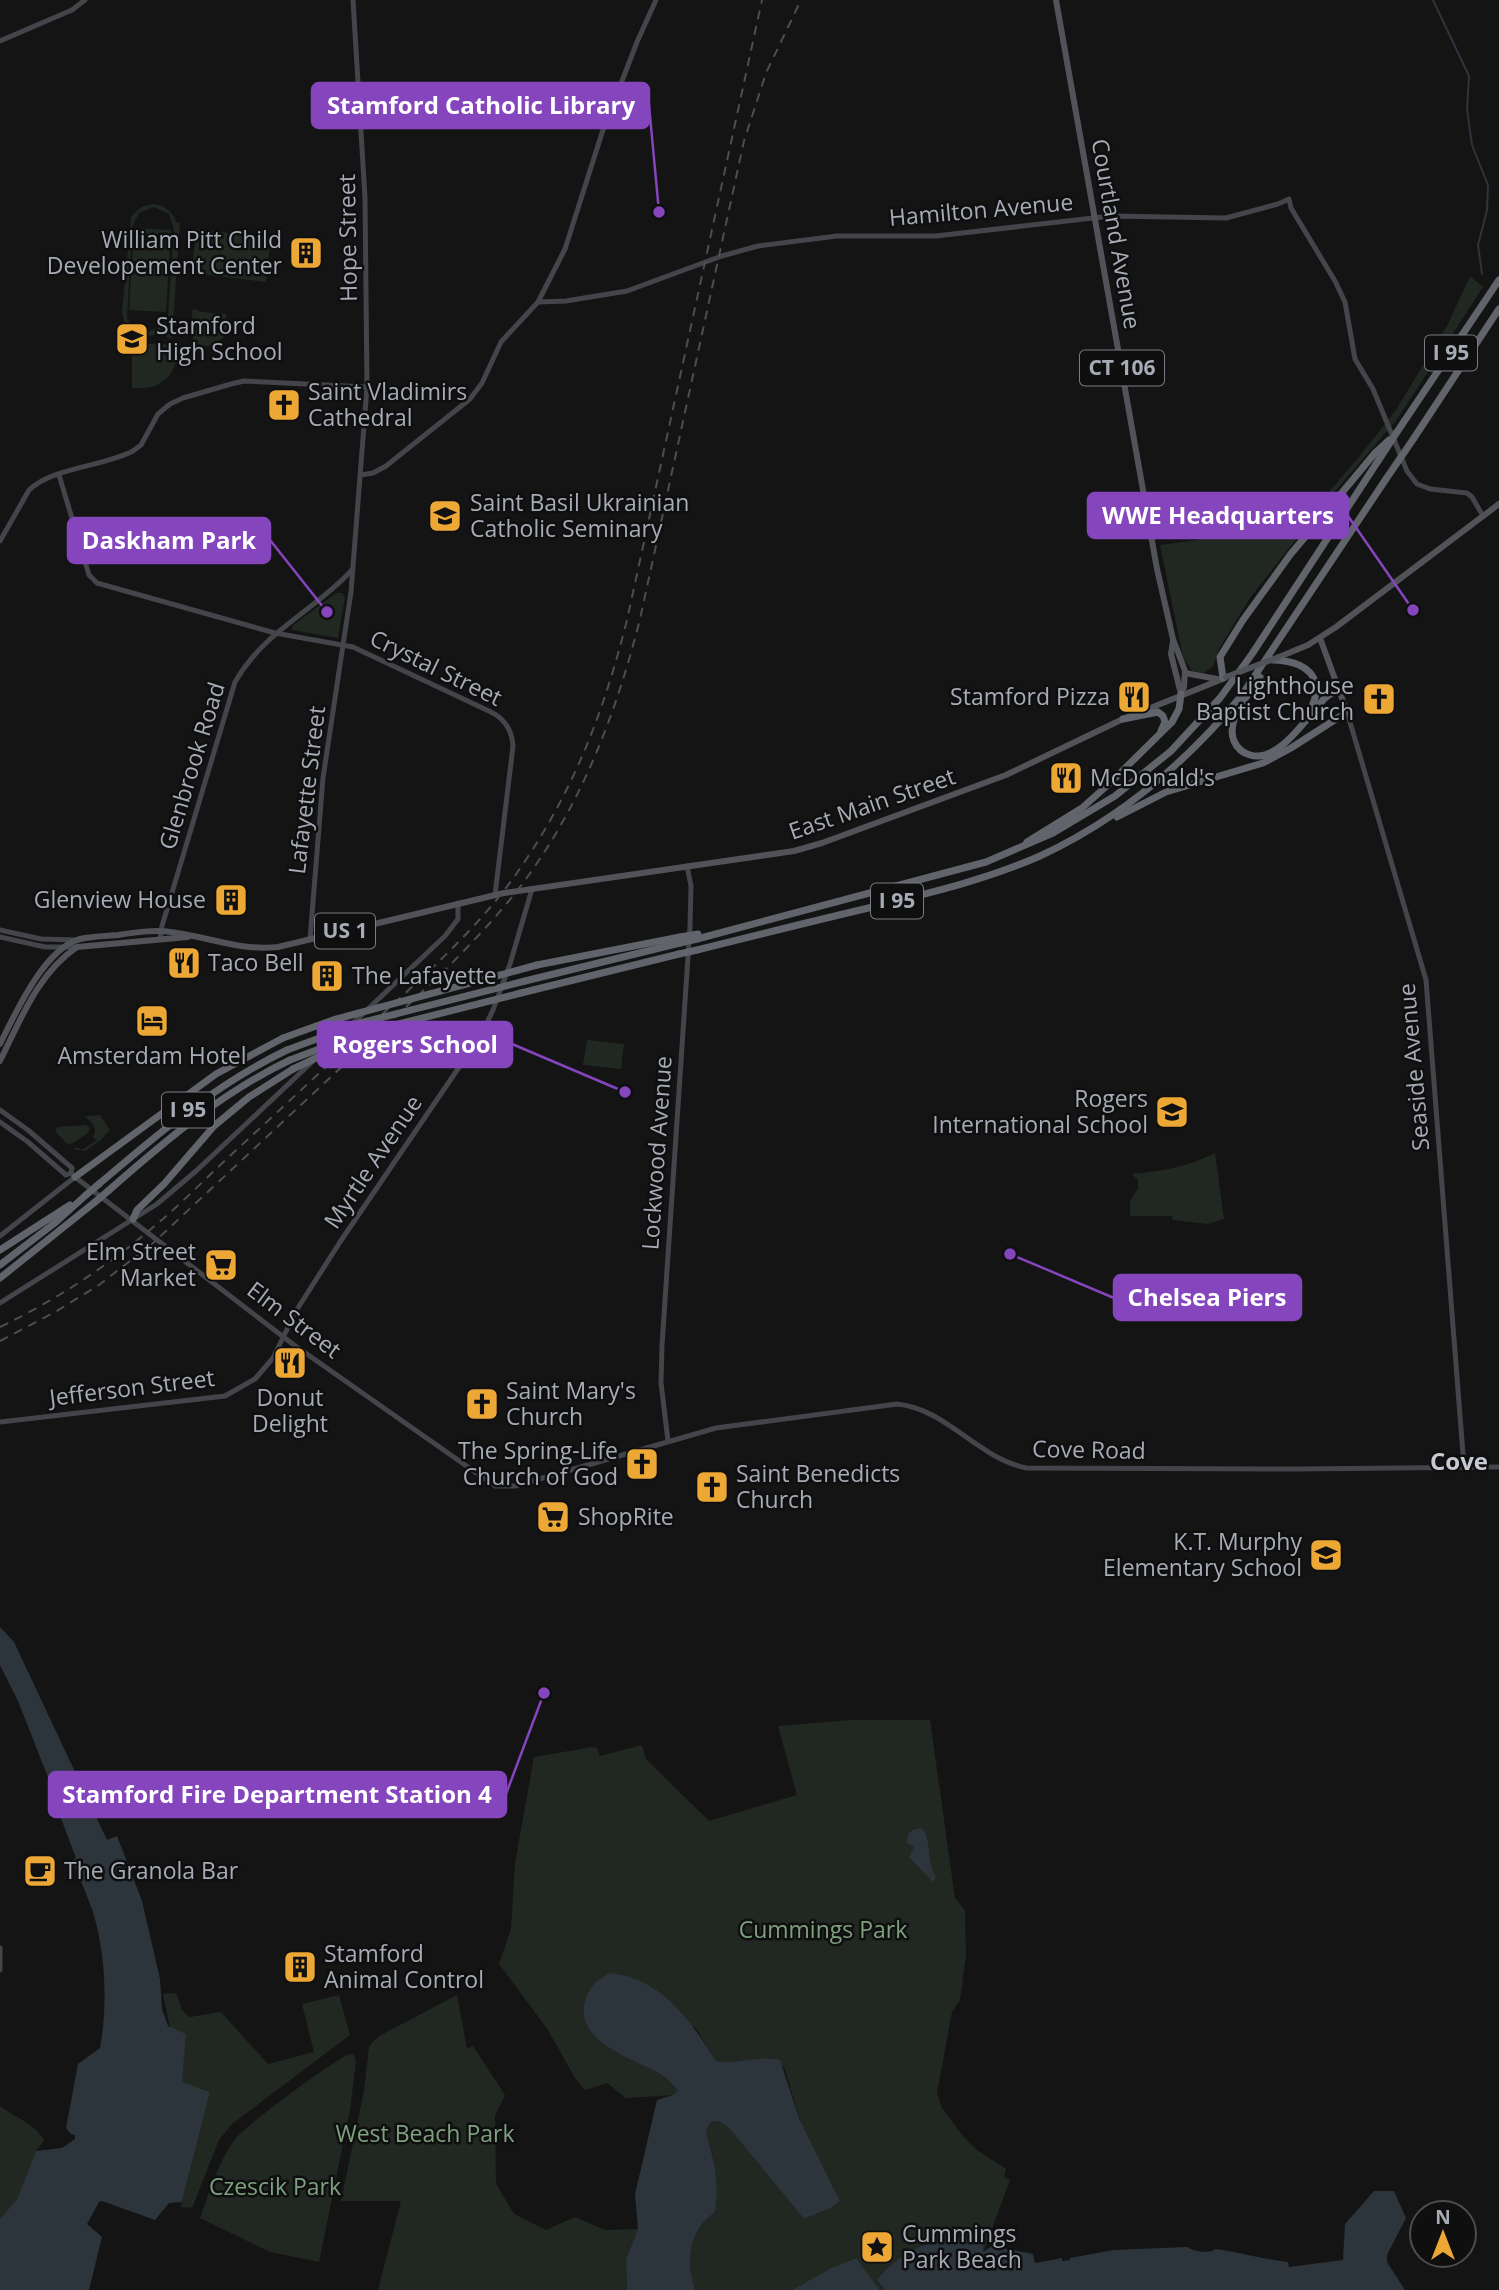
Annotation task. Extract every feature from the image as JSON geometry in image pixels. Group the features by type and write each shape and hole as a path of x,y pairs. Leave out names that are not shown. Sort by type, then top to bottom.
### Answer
{"highway":[{"name":"I 95","path":"0,1265 56,1222 195,1104 287,1050 360,1023 951,872 1003,856 1053,833 1115,796 1157,763 1196,725 1242,670 1377,457 1400,429 1499,280"},
{"name":"I 95","path":"0,1280 211,1105 290,1060 359,1034 973,881 1041,855 1090,829 1151,787 1206,737 1253,680 1499,309"},
{"path":"1223,678 1220,657 1243,620 1290,555 1377,457"},
{"path":"1309,595 1236,716 1232,726 1236,745 1242,752 1259,756 1275,749 1299,728 1328,695 1340,691"},
{"path":"1276,659 1300,664 1314,679 1315,700 1299,728"},
{"path":"1003,856 1082,808 1175,719 1180,709 1181,694"},
{"path":"1123,719 1151,712 1158,712 1163,716 1164,728 1141,753"},
{"path":"1090,829 1166,792 1235,773 1272,759 1347,712"},
{"path":"73,1175 216,1074 283,1038 348,1016 537,965 680,940"},
{"path":"133,1219 137,1210 164,1184 214,1126 249,1097 293,1069 349,1043 447,1011"},
{"path":"0,1250 86,1195"}],"main road":[{"name":"Courtland Avenue","path":"1056,0 1181,694"},
{"name":"East Main Street","path":"0,1044 45,965 62,948 79,939 160,935 257,948 278,947 495,895 794,851 815,845 1006,775 1181,694 1308,645 1499,504"},
{"name":"Seaside Avenue","path":"1320,638 1347,712"},
{"name":"Courtland Avenue","path":"1175,653 1185,673 1181,694"},
{"path":"1185,673 1223,678"},
{"name":"East Main Street","path":"77,947 160,935"},
{"path":"0,1061 51,968 77,947"}],"street":[{"path":"0,41 72,10 85,0"},
{"name":"Hope Street","path":"353,0 366,206 367,387 361,475"},
{"path":"352,570 361,475 373,473 386,466 470,399 481,386 501,342 538,302 565,249 592,161 656,0"},
{"name":"Hamilton Avenue","path":"538,302 566,301 627,292 722,256 758,246 837,236 936,236 1095,217 1146,215 1226,218 1289,199 1291,208 1345,302 1355,359 1374,390 1407,471 1417,484 1430,489 1466,493 1472,497 1483,516"},
{"path":"0,541 29,490 39,482 133,451 141,445 159,414 170,404 183,398 231,384 255,382 367,387"},
{"name":"Crystal Street","path":"59,475 89,575 97,583 275,633 344,645 410,672 496,714 506,723 512,734 513,746 495,895"},
{"name":"Glenbrook Road","path":"160,935 235,682 252,656 275,633 352,570"},
{"name":"Lafayette Street","path":"310,939 323,778 344,645 352,570"},
{"name":"Seaside Avenue","path":"1347,712 1426,980 1464,1467"},
{"name":"Lockwood Avenue","path":"668,1441 661,1383 662,1345 690,927 691,886 687,866"},
{"name":"Myrtle Avenue","path":"284,1337 296,1311 340,1241 486,1025 510,964 532,888"},
{"path":"0,1303 157,1203 196,1171 450,931 459,915 458,903"},
{"path":"0,930 46,940 79,939"},
{"path":"0,937 42,947 77,947"},
{"path":"0,1110 72,1168 73,1175"},
{"path":"0,1122 66,1175 73,1175"},
{"path":"0,1236 73,1175"},
{"name":"Elm Street","path":"73,1175 284,1337 495,1486"},
{"name":"Jefferson Street","path":"0,1422 225,1396 255,1378 273,1358 284,1337"},
{"name":"Cove Road","path":"495,1486 515,1486 716,1428 897,1404 925,1410 985,1452 1003,1462 1026,1468 1499,1466"},
{"path":"0,1948 0,1969"}],"green space":[{"path":"150,204 165,208 171,212 176,222 180,223 172,338 166,337 167,327 155,335 133,332 124,321 122,312 131,217 136,211","holes":["154,207 169,214 174,230 168,315 161,327 146,332 131,325 127,318 132,227 139,213"]},
{"path":"134,228 171,230 166,312 129,310"},
{"path":"197,229 271,238 266,282 191,273"},
{"path":"1470,276 1483,287 1396,421 1324,504 1250,598 1219,649 1213,666 1204,673 1192,671 1183,657 1160,545 1257,532 1257,515 1314,509 1396,410 1448,324"},
{"path":"195,309 226,314 227,331 217,343 203,346 193,342 192,311"},
{"path":"136,343 179,345 175,365 160,384 132,388 132,346"},
{"path":"336,593 342,593 345,597 338,638 292,630 292,626"},
{"path":"587,1040 624,1044 621,1069 583,1065"},
{"path":"100,1115 110,1130 85,1151 73,1149 76,1147 82,1150 97,1140 93,1137 94,1127 85,1116"},
{"path":"86,1125 90,1128 88,1133 71,1144 66,1143 55,1131 58,1127"},
{"path":"1215,1153 1224,1219 1208,1224 1173,1220 1172,1216 1130,1216 1130,1201 1138,1188 1138,1180 1132,1174 1175,1168"},
{"name":"Cummings Park","path":"850,1720 930,1720 955,1898 965,1910 966,1954 960,2000 952,2012 937,2093 942,2108 963,2136 977,2150 1006,2169 1004,2177 1010,2180 983,2253 877,2280 885,2290 880,2290 856,2258 831,2268 792,2290 695,2290 690,2257 694,2238 715,2212 715,2166 706,2130 712,2121 718,2121 729,2128 804,2219 831,2208 840,2201 799,2118 785,2069 772,2058 729,2063 716,2061 696,2028 589,1990 585,2007 587,2022 593,2034 615,2052 660,2074 678,2090 673,2095 626,2098 607,2083 585,2090 575,2078 548,2030 499,1964 511,1929 515,1863 534,1757 592,1747 597,1748 600,1756 642,1745 646,1759 709,1821 797,1795 778,1726"},
{"name":"Czescik Park","path":"176,1993 182,2010 190,2017 221,2012 268,2064 314,2052 302,2004 339,1995 350,2035 232,2124 219,2140 192,2208 181,2207 210,2092 181,2082 163,1994"},
{"name":"West Beach Park","path":"457,1995 467,2049 473,2046 505,2095 495,2116 496,2184 514,2214 546,2230 575,2217 605,2230 638,2229 626,2259 627,2290 378,2290 401,2201 341,2201 364,2090 369,2046 379,2036"},
{"name":"Czescik Park","path":"350,2054 354,2055 356,2061 350,2110 319,2262 270,2252 200,2218 219,2166 236,2138 292,2093"},
{"path":"0,2106 32,2126 44,2141 36,2151 17,2199 0,2219"}],"shaded area":[{"path":"0,1627 14,1642 107,1840 117,1836 142,1901 160,1979 162,2009 168,2026 186,2034 182,2082 210,2092 182,2202 169,2203 155,2220 99,2202 87,2224 102,2237 89,2290 0,2290 0,2219 17,2199 36,2151 62,2148 75,2139 75,2135 66,2128 78,2064 100,2048 105,1987 97,1927 72,1860 76,1858 53,1797 55,1795 18,1701 0,1665"},
{"path":"921,1828 927,1837 936,1877 933,1882 909,1857 914,1847 907,1843 908,1835 912,1830"},
{"path":"610,1973 645,1983 659,1992 685,2017 716,2061 780,2060 799,2118 840,2201 831,2208 804,2219 729,2128 718,2121 712,2121 706,2130 715,2167 717,2193 715,2212 694,2238 690,2257 695,2290 627,2290 626,2259 638,2229 635,2194 657,2100 673,2095 678,2090 660,2074 608,2047 596,2038 588,2027 584,2015 589,1991"},
{"path":"1374,2191 1394,2191 1406,2218 1387,2255 1387,2262 1405,2290 885,2290 877,2280 898,2259 911,2251 940,2240 954,2239 983,2244 983,2252 992,2246 1033,2254 1035,2263 1062,2258 1062,2261 1070,2260 1114,2250 1187,2247 1202,2252 1216,2249 1288,2262 1289,2267 1343,2260 1345,2224"},
{"path":"856,2258 880,2290 792,2290 831,2268"}],"waterway":[{"path":"1433,0 1469,76 1467,109 1472,145 1488,185 1487,210 1478,245 1482,274"}],"railway":[{"path":"0,1327 59,1295 97,1270 182,1202 417,982 483,916 521,867 557,808 598,717 627,620 762,0"},
{"path":"0,1341 99,1285 152,1244 451,964 510,900 568,813 610,719 631,653 744,141 766,73 801,0"}],"place":[{"name":"Stamford Catholic Library","path":"659,212"},
{"name":"William Pitt Child Developement Center","path":"306,253"},
{"name":"Stamford High School","path":"132,339"},
{"name":"Saint Vladimirs Cathedral","path":"284,405"},
{"name":"Saint Basil Ukrainian Catholic Seminary","path":"445,516"},
{"name":"WWE Headquarters","path":"1413,610"},
{"name":"Daskham Park","path":"327,612"},
{"name":"Stamford Pizza","path":"1134,697"},
{"name":"Lighthouse Baptist Church","path":"1379,699"},
{"name":"McDonald's","path":"1066,778"},
{"name":"Glenview House","path":"231,900"},
{"name":"Taco Bell","path":"184,963"},
{"name":"The Lafayette","path":"327,976"},
{"name":"Amsterdam Hotel","path":"152,1021"},
{"name":"Rogers School","path":"625,1092"},
{"name":"Rogers International School","path":"1172,1112"},
{"name":"Chelsea Piers","path":"1010,1254"},
{"name":"Elm Street Market","path":"221,1265"},
{"name":"Donut Delight","path":"290,1363"},
{"name":"Saint Mary's Church","path":"482,1404"},
{"name":"The Spring-Life Church of God","path":"642,1464"},
{"name":"Saint Benedicts Church","path":"712,1487"},
{"name":"ShopRite","path":"553,1517"},
{"name":"K.T. Murphy Elementary School","path":"1326,1555"},
{"name":"Stamford Fire Department Station 4","path":"544,1693"},
{"name":"The Granola Bar","path":"40,1871"},
{"name":"Stamford Animal Control","path":"300,1967"},
{"name":"Cummings Park Beach","path":"877,2247"}],"district":[{"name":"Cove","path":"1459,1462"}]}
